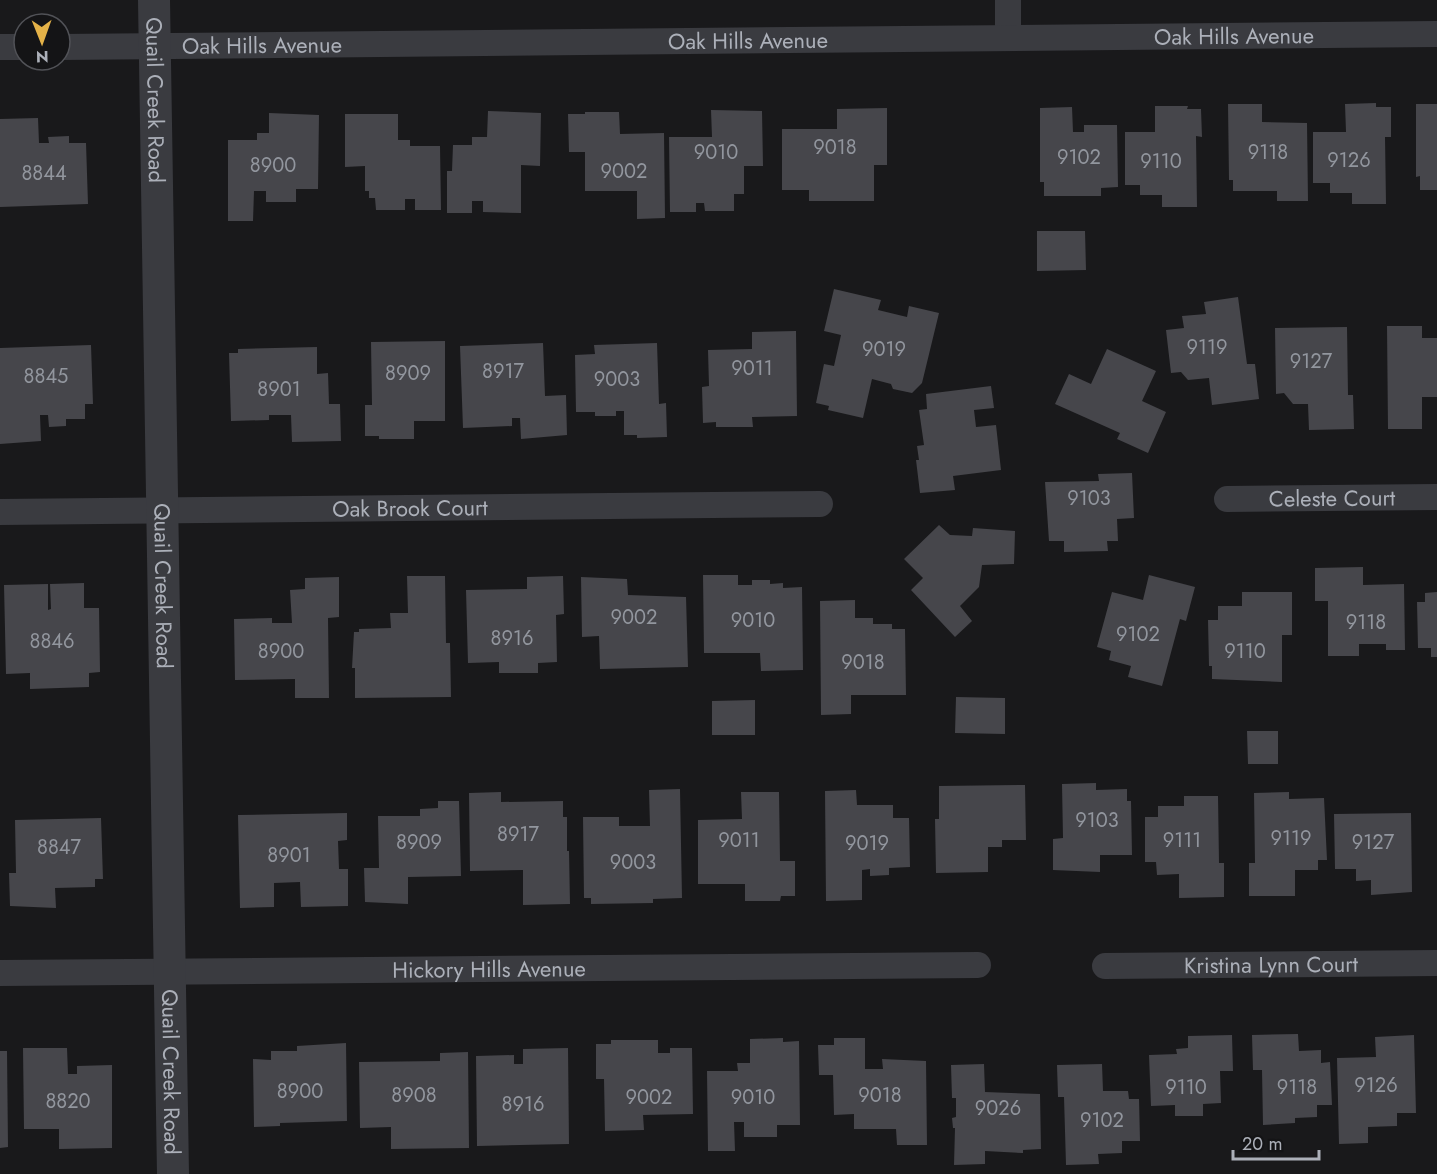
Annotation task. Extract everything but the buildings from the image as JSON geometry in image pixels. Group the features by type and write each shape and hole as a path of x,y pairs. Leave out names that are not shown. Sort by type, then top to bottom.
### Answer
{"street":[{"name":"Quail Creek Road","path":"154,0 173,1174"},
{"path":"1008,0 1008,38"},
{"name":"Oak Hills Avenue","path":"72,46 1437,33"},
{"name":"Celeste Court","path":"1227,499 1437,497"},
{"name":"Oak Brook Court","path":"0,512 820,504"},
{"name":"Kristina Lynn Court","path":"1105,966 1437,963"},
{"name":"Hickory Hills Avenue","path":"0,974 978,965"}]}
